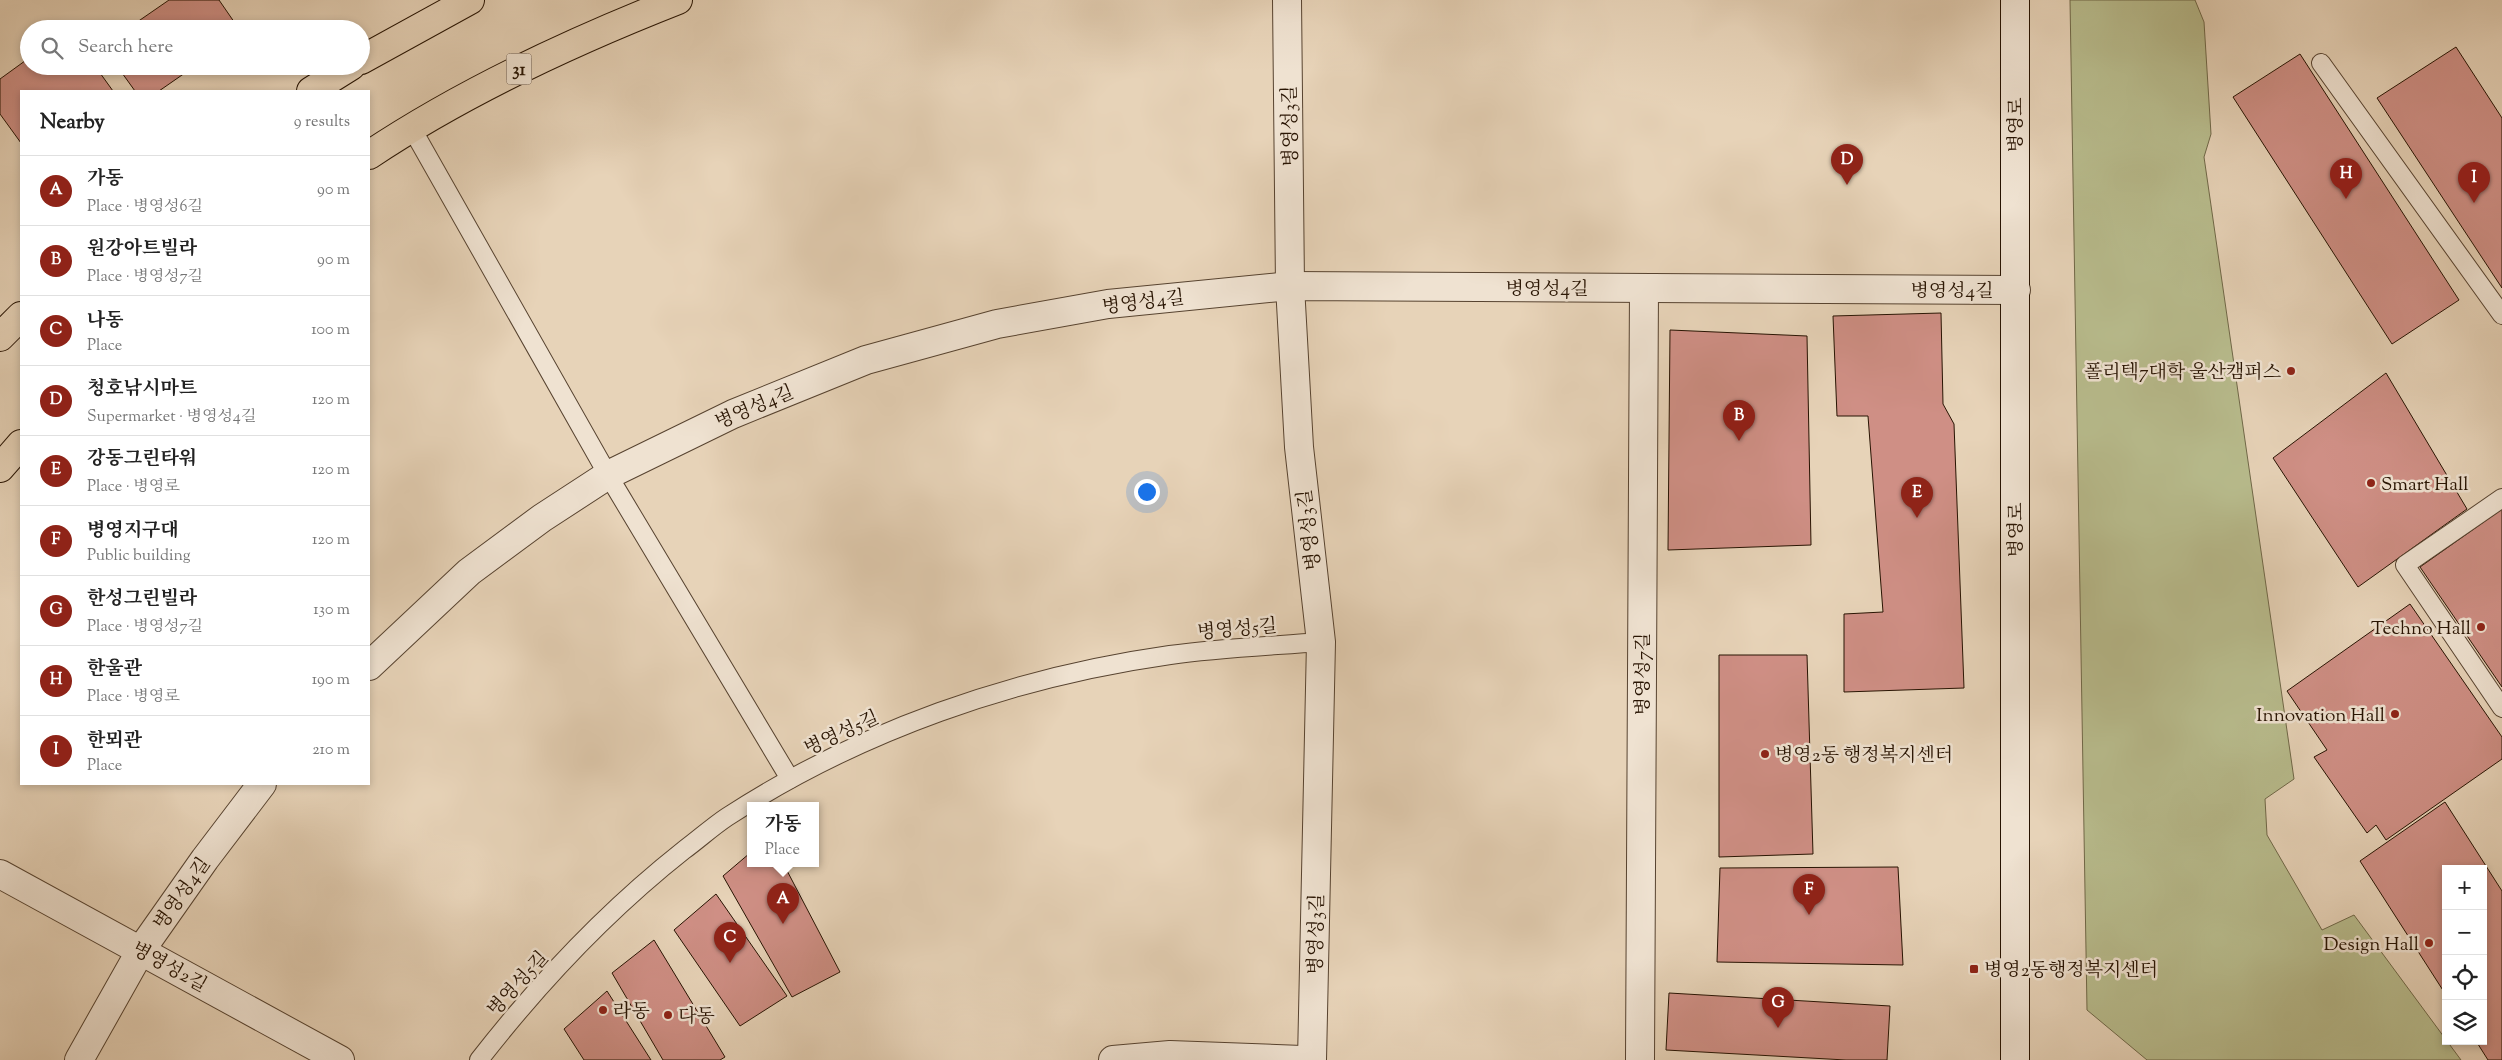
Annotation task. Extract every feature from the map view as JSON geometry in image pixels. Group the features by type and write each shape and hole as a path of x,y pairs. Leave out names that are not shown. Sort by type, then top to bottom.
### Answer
{"main road":[{"path":"370,55 470,0"},
{"name":"31","path":"370,154 411,126 541,58 610,27 678,0"},
{"path":"313,90 337,75"},
{"path":"0,337 20,317"},
{"path":"0,468 20,445"}],"street":[{"name":"병영성3길","path":"1286,0 1290,286 1299,447 1321,642 1312,1060"},
{"name":"병영로","path":"2015,0 2015,1060"},
{"name":"병영성4길","path":"370,665 469,572 542,518 608,475 734,414 876,357 997,324 1108,304 1290,286 2016,290"},
{"name":"병영성7길","path":"1640,1060 1644,288"},
{"name":"병영성4길","path":"79,1060 141,950 205,859 261,785"},
{"name":"병영성2길","path":"0,874 340,1060"},
{"path":"1113,1060 1170,1055 1302,1060"}],"lane":[{"path":"2321,63 2502,315"},
{"path":"411,126 608,475 790,779"},
{"path":"2502,498 2405,565 2502,708"},
{"name":"병영성5길","path":"752,802 790,779 866,742 933,714 1011,688 1170,655 1321,642"},
{"name":"병영성5길","path":"480,1060 507,1024 583,941 655,874 725,818 747,805"}],"green space":[{"path":"2070,0 2195,0 2204,22 2211,134 2204,157 2294,779 2265,799 2267,835 2322,930 2354,915 2442,1034 2442,1045 2450,1045 2461,1060 2147,1060 2087,1010"}],"building":[{"path":"169,0 219,0 233,20 140,20"},
{"path":"2456,47 2502,118 2502,288 2377,98"},
{"path":"2300,54 2459,300 2392,344 2233,97"},
{"path":"20,65 20,75 101,75 112,90 20,90 20,142 0,114 0,79"},
{"path":"123,75 182,75 160,90 134,90"},
{"path":"1941,313 1943,404 1954,424 1964,688 1844,692 1844,614 1883,612 1868,416 1837,416 1833,316"},
{"path":"1670,330 1807,336 1811,545 1668,550"},
{"name":"Smart Hall","path":"2386,373 2467,509 2358,587 2273,458"},
{"name":"Techno Hall","path":"2502,509 2502,687 2420,567"},
{"name":"Innovation Hall","path":"2410,604 2502,737 2502,759 2386,840 2376,825 2367,833 2314,757 2327,750 2287,691"},
{"name":"병영2동 행정복지센터","path":"1719,655 1807,655 1813,854 1719,857"},
{"name":"Design Hall","path":"2445,802 2485,865 2442,865 2442,989 2360,861"},
{"path":"747,856 747,867 785,867 840,972 792,997 723,876"},
{"path":"1898,867 1903,965 1717,962 1720,868"},
{"name":"Design Hall","path":"2487,868 2502,891 2502,1060 2488,1060 2479,1045 2487,1045"},
{"path":"716,894 787,996 740,1026 674,930"},
{"name":"다동","path":"654,940 725,1057 720,1060 663,1060 612,973"},
{"name":"라동","path":"607,991 651,1060 584,1060 564,1029"},
{"path":"1669,993 1890,1006 1887,1060 1846,1060 1666,1050"}],"place":[{"name":"청호낚시마트","path":"1847,185"},
{"name":"한울관","path":"2346,199"},
{"name":"한뫼관","path":"2474,203"},
{"name":"폴리텍7대학 울산캠퍼스","path":"2291,371"},
{"name":"원강아트빌라","path":"1739,441"},
{"name":"Smart Hall","path":"2371,483"},
{"name":"강동그린타워","path":"1917,518"},
{"name":"Techno Hall","path":"2481,627"},
{"name":"Innovation Hall","path":"2395,714"},
{"name":"병영2동 행정복지센터","path":"1765,754"},
{"name":"병영지구대","path":"1809,915"},
{"name":"가동","path":"783,924"},
{"name":"Design Hall","path":"2429,943"},
{"name":"나동","path":"730,963"},
{"name":"병영2동행정복지센터","path":"1974,969"},
{"name":"라동","path":"603,1010"},
{"name":"다동","path":"668,1015"},
{"name":"한성그린빌라","path":"1778,1028"}]}
